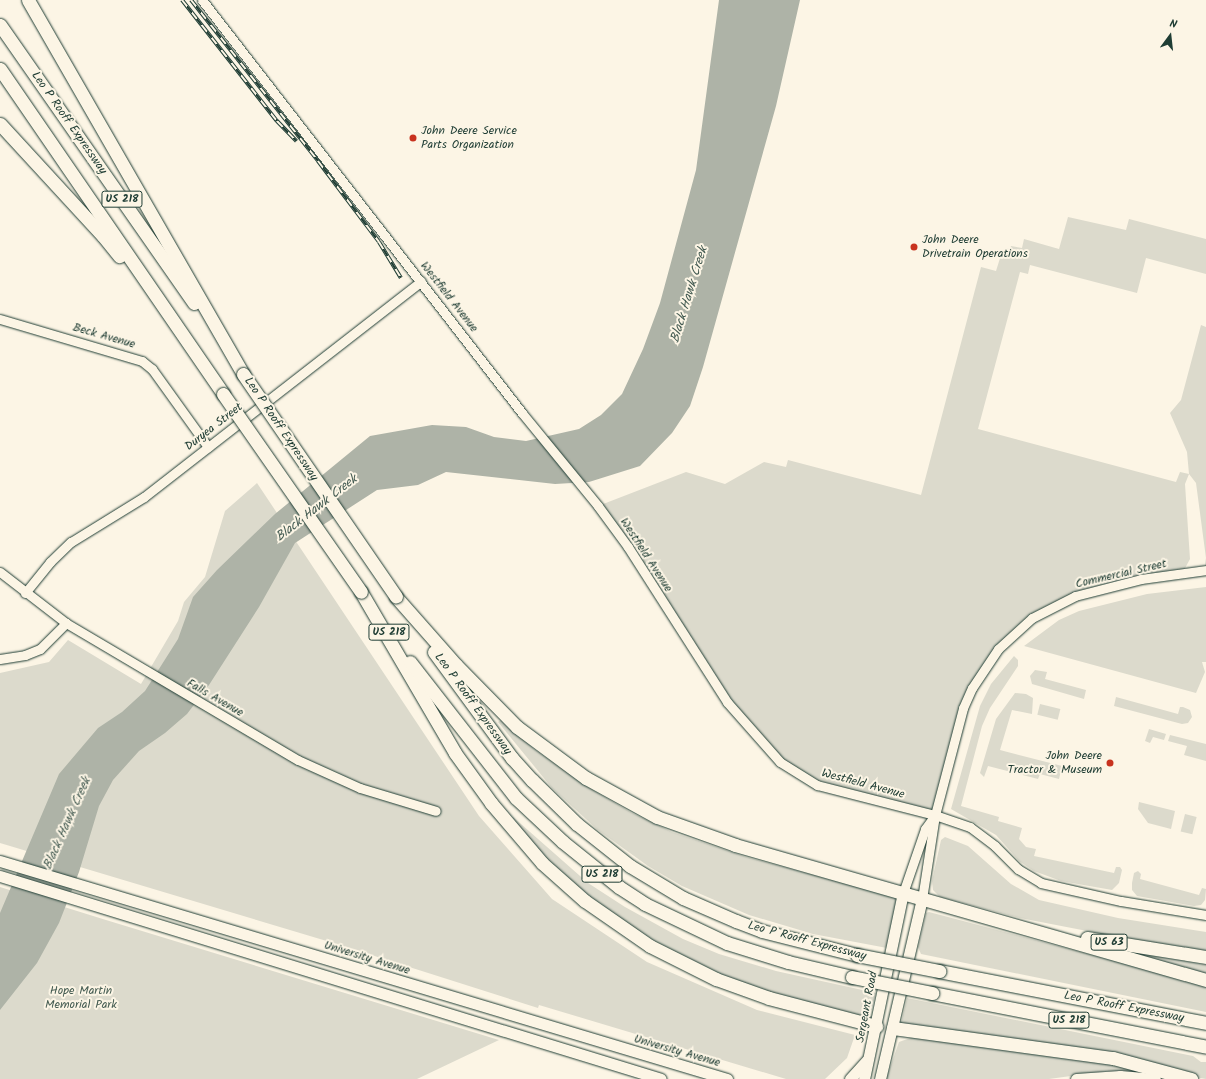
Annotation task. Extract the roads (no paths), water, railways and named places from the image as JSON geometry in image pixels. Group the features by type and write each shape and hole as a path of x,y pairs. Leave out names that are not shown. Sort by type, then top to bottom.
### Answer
{"highway":[{"path":"28,0 243,374"},
{"name":"Leo P Rooff Expressway","path":"0,25 396,597 441,654 512,758 577,824 630,866 683,898 736,921 769,933 857,955 1206,1023"},
{"name":"US 218","path":"0,69 361,592 415,677"},
{"path":"0,124 103,236 214,380"},
{"path":"441,654 493,706 542,748 586,778 630,804 708,837 903,894"},
{"path":"415,677 455,753 519,839 562,881 608,919 671,958 716,979 769,998 876,1026"},
{"name":"Leo P Rooff Expressway","path":"415,677 516,798 563,842 619,887 652,907 727,943 788,962 852,977 1206,1046"},
{"name":"US 63","path":"903,894 1013,924 1206,957"},
{"path":"1013,924 1206,980"},
{"path":"893,1028 1113,1058 1191,1079"},
{"path":"1174,1040 1206,1052"}],"main road":[{"name":"University Avenue","path":"0,861 728,1079"},
{"path":"0,876 661,1079"},
{"name":"Sergeant Road","path":"864,1079 903,894"},
{"path":"880,1079 922,899"},
{"path":"876,1026 893,1028"},
{"path":"850,1079 870,1054"},
{"path":"1076,1079 1120,1076 1155,1079"}],"street":[{"name":"Westfield Avenue","path":"202,0 522,413 598,506 628,547 726,702 780,762 817,785 935,815 970,827 983,835 1018,869 1041,883 1121,901 1206,915"},
{"name":"Duryea Street","path":"25,593 50,562 71,542 144,497 421,281"},
{"name":"Beck Avenue","path":"0,319 142,361 152,369 208,446"},
{"name":"Commercial Street","path":"935,815 969,695 994,655 1015,632 1032,618 1075,596 1141,579 1206,570"},
{"name":"Falls Avenue","path":"0,572 25,593 66,623 131,663 298,760 360,788 436,811"},
{"path":"0,659 24,656 40,649 66,623"},
{"path":"903,894 924,829 935,815"},
{"path":"922,899 935,815"}],"water":[{"name":"Black Hawk Creek","path":"719,0 800,0 776,106 703,367 690,406 672,433 640,466 589,482 555,484 446,472 418,485 377,490 295,543 259,607 209,685 187,714 165,733 139,751 113,780 99,806 79,872 59,923 37,963 0,1010 0,913 59,774 98,728 122,712 145,691 178,639 193,597 217,570 275,514 370,436 432,425 466,427 494,437 526,441 579,429 601,415 622,394 643,349 660,303 696,170"}],"railway":[{"path":"182,0 277,121 296,141"},
{"path":"191,0 318,161 379,242 401,278"}],"place":[{"name":"John Deere Service Parts Organization","path":"413,138"},
{"name":"John Deere Drivetrain Operations","path":"914,247"},
{"name":"John Deere Tractor & Museum","path":"1110,763"}],"park label":[{"name":"Hope Martin Memorial Park","path":"81,998"}]}
